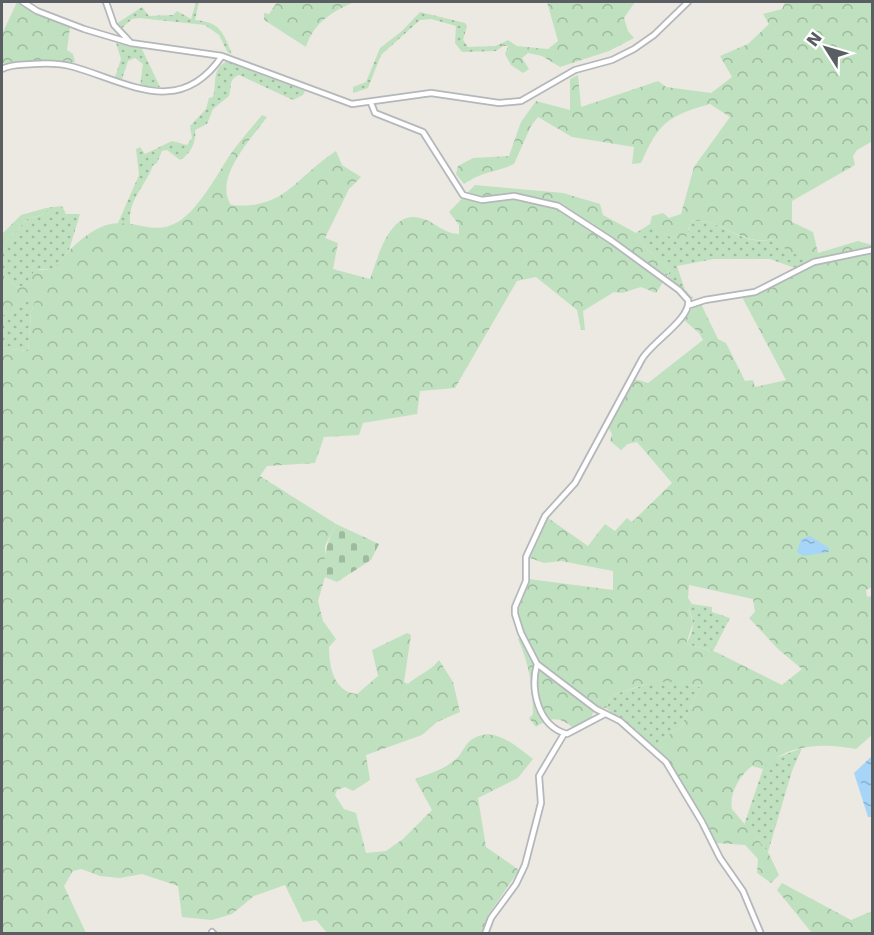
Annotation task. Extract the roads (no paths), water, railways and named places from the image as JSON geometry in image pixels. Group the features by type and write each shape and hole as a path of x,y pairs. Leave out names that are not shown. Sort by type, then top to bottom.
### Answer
{"street":[{"path":"23,2 37,11 73,26 131,43 222,56 348,103 371,103 431,93 499,103 521,101 575,70 634,50 654,35 688,2"},
{"path":"106,2 114,25 131,43"},
{"path":"2,69 12,65 62,64 139,89 172,91 180,90 208,75 222,56"},
{"path":"371,103 375,113 423,132 464,195 482,200 514,196 558,206 612,241 679,290 690,305"},
{"path":"761,933 743,891 720,858 702,822 666,762 620,722 596,709 537,664 521,633 515,607 526,581 526,557 529,548 548,512 575,483 648,349 686,313 690,305 705,300 755,292 814,262 873,250"},
{"path":"537,664 534,680 541,715 564,734"},
{"path":"592,721 596,709"},
{"path":"485,933 491,918 512,890 525,866 541,803 539,776 564,734 605,714"}],"water":[{"path":"810,536 829,548 829,552 803,556 797,552 801,539"},
{"path":"872,756 872,817 868,817 854,773"}]}
